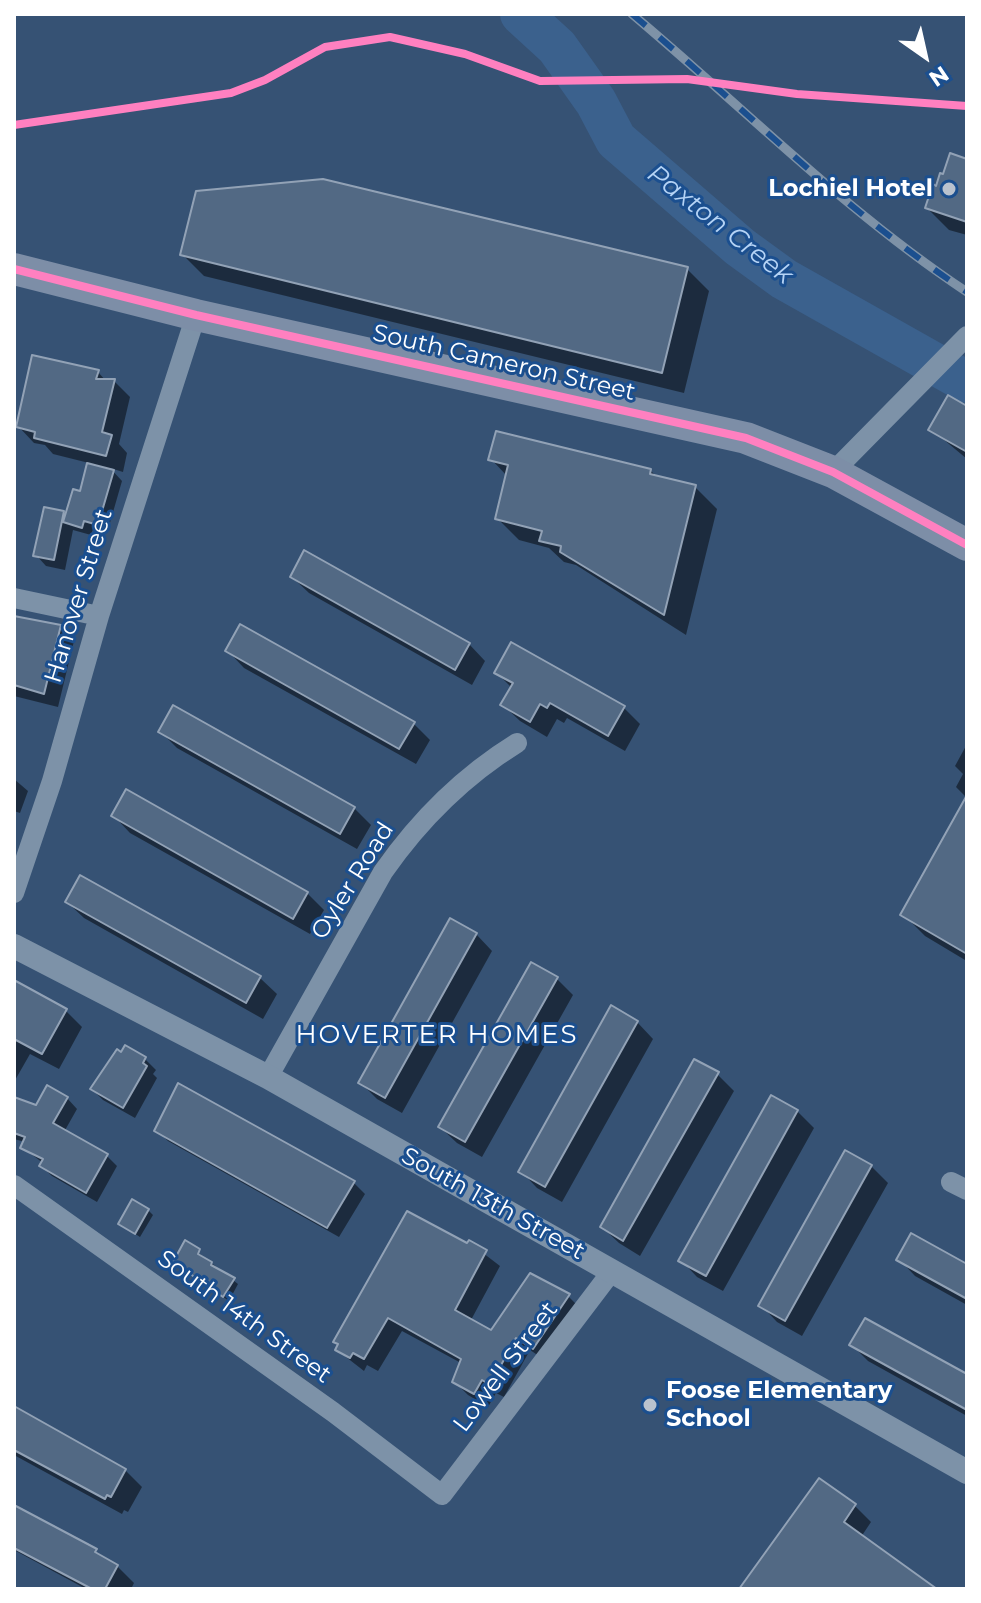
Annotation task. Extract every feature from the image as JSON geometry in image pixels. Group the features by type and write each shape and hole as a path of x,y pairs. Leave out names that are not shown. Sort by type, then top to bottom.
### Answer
{"main road":[{"name":"South Cameron Street","path":"14,269 196,315 746,438 833,472 967,545"}],"street":[{"name":"Hanover Street","path":"14,893 52,781 99,616 196,315"},
{"path":"833,472 965,338"},
{"path":"14,598 99,616"},
{"name":"Oyler Road","path":"268,1077 383,872 404,841 476,768 517,743"},
{"name":"South 13th Street","path":"14,946 268,1077 967,1472"},
{"name":"South 14th Street","path":"14,1185 333,1412 442,1495"},
{"name":"Lowell Street","path":"442,1495 612,1271"}],"building":[{"name":"Lochiel Hotel","path":"950,153 967,159 967,222 925,208 933,184 936,186 940,173 943,174"},
{"path":"323,179 688,267 662,373 180,255 196,191"},
{"path":"32,355 99,370 96,379 115,379 102,432 112,435 106,456 34,438 35,432 16,427"},
{"path":"948,395 967,406 967,452 928,430"},
{"path":"496,431 651,469 650,474 696,485 664,615 560,552 561,546 539,541 542,531 495,519 508,465 488,460"},
{"path":"87,463 114,470 98,525 84,521 82,528 63,522 73,489 80,491"},
{"path":"44,507 64,511 54,560 33,556"},
{"path":"304,550 470,643 455,670 290,577"},
{"path":"14,616 61,625 44,694 14,685"},
{"path":"240,624 415,722 399,749 225,651"},
{"path":"511,642 625,706 608,736 550,703 547,708 540,704 530,722 500,705 513,683 494,673"},
{"path":"173,705 355,807 340,834 158,732"},
{"path":"126,789 308,892 293,919 111,816"},
{"path":"967,795 967,954 900,915"},
{"path":"80,875 261,976 246,1003 65,902"},
{"path":"450,918 477,933 385,1098 358,1083"},
{"path":"531,962 558,977 465,1142 438,1127"},
{"path":"14,980 67,1009 42,1054 14,1039"},
{"path":"611,1005 638,1021 545,1187 518,1172"},
{"path":"125,1045 146,1057 143,1063 147,1066 123,1108 90,1089 117,1049 121,1052"},
{"path":"694,1059 719,1072 623,1241 600,1227"},
{"path":"178,1083 355,1181 327,1228 154,1131"},
{"path":"47,1085 68,1097 53,1123 108,1154 86,1193 39,1166 43,1159 20,1148 25,1137 14,1133 14,1097 36,1105"},
{"path":"771,1095 798,1110 706,1276 678,1261"},
{"path":"845,1150 872,1165 785,1321 758,1306"},
{"path":"132,1199 149,1209 135,1234 118,1224"},
{"path":"407,1211 467,1243 469,1240 487,1250 455,1310 491,1330 530,1273 570,1294 533,1349 516,1338 490,1385 482,1380 474,1394 452,1382 461,1359 388,1318 364,1359 353,1353 350,1358 335,1350 338,1344 333,1342"},
{"path":"911,1233 967,1264 967,1299 896,1260"},
{"path":"185,1240 200,1249 198,1254 212,1262 211,1265 235,1278 223,1297 173,1262"},
{"path":"865,1318 967,1374 967,1410 849,1345"},
{"path":"14,1406 126,1469 111,1497 107,1495 105,1499 14,1450"},
{"path":"819,1478 856,1504 844,1522 937,1589 739,1589"},
{"path":"14,1505 97,1549 95,1552 118,1565 105,1589 92,1589 14,1548"}],"waterway":[{"name":"Paxton Creek","path":"521,14 557,47 596,102 616,140 740,247 784,279 967,382"}],"railway":[{"path":"632,14 879,228 967,292"}],"cycle path":[{"path":"14,125 231,93 265,80 325,47 390,37 465,54 540,81 687,79 797,94 967,106"},
{"path":"14,269 196,315 746,438 833,472 967,545"}],"place":[{"name":"Lochiel Hotel","path":"949,189"},
{"name":"Foose Elementary School","path":"650,1405"}],"district":[{"name":"HOVERTER HOMES","path":"437,1035"}]}
